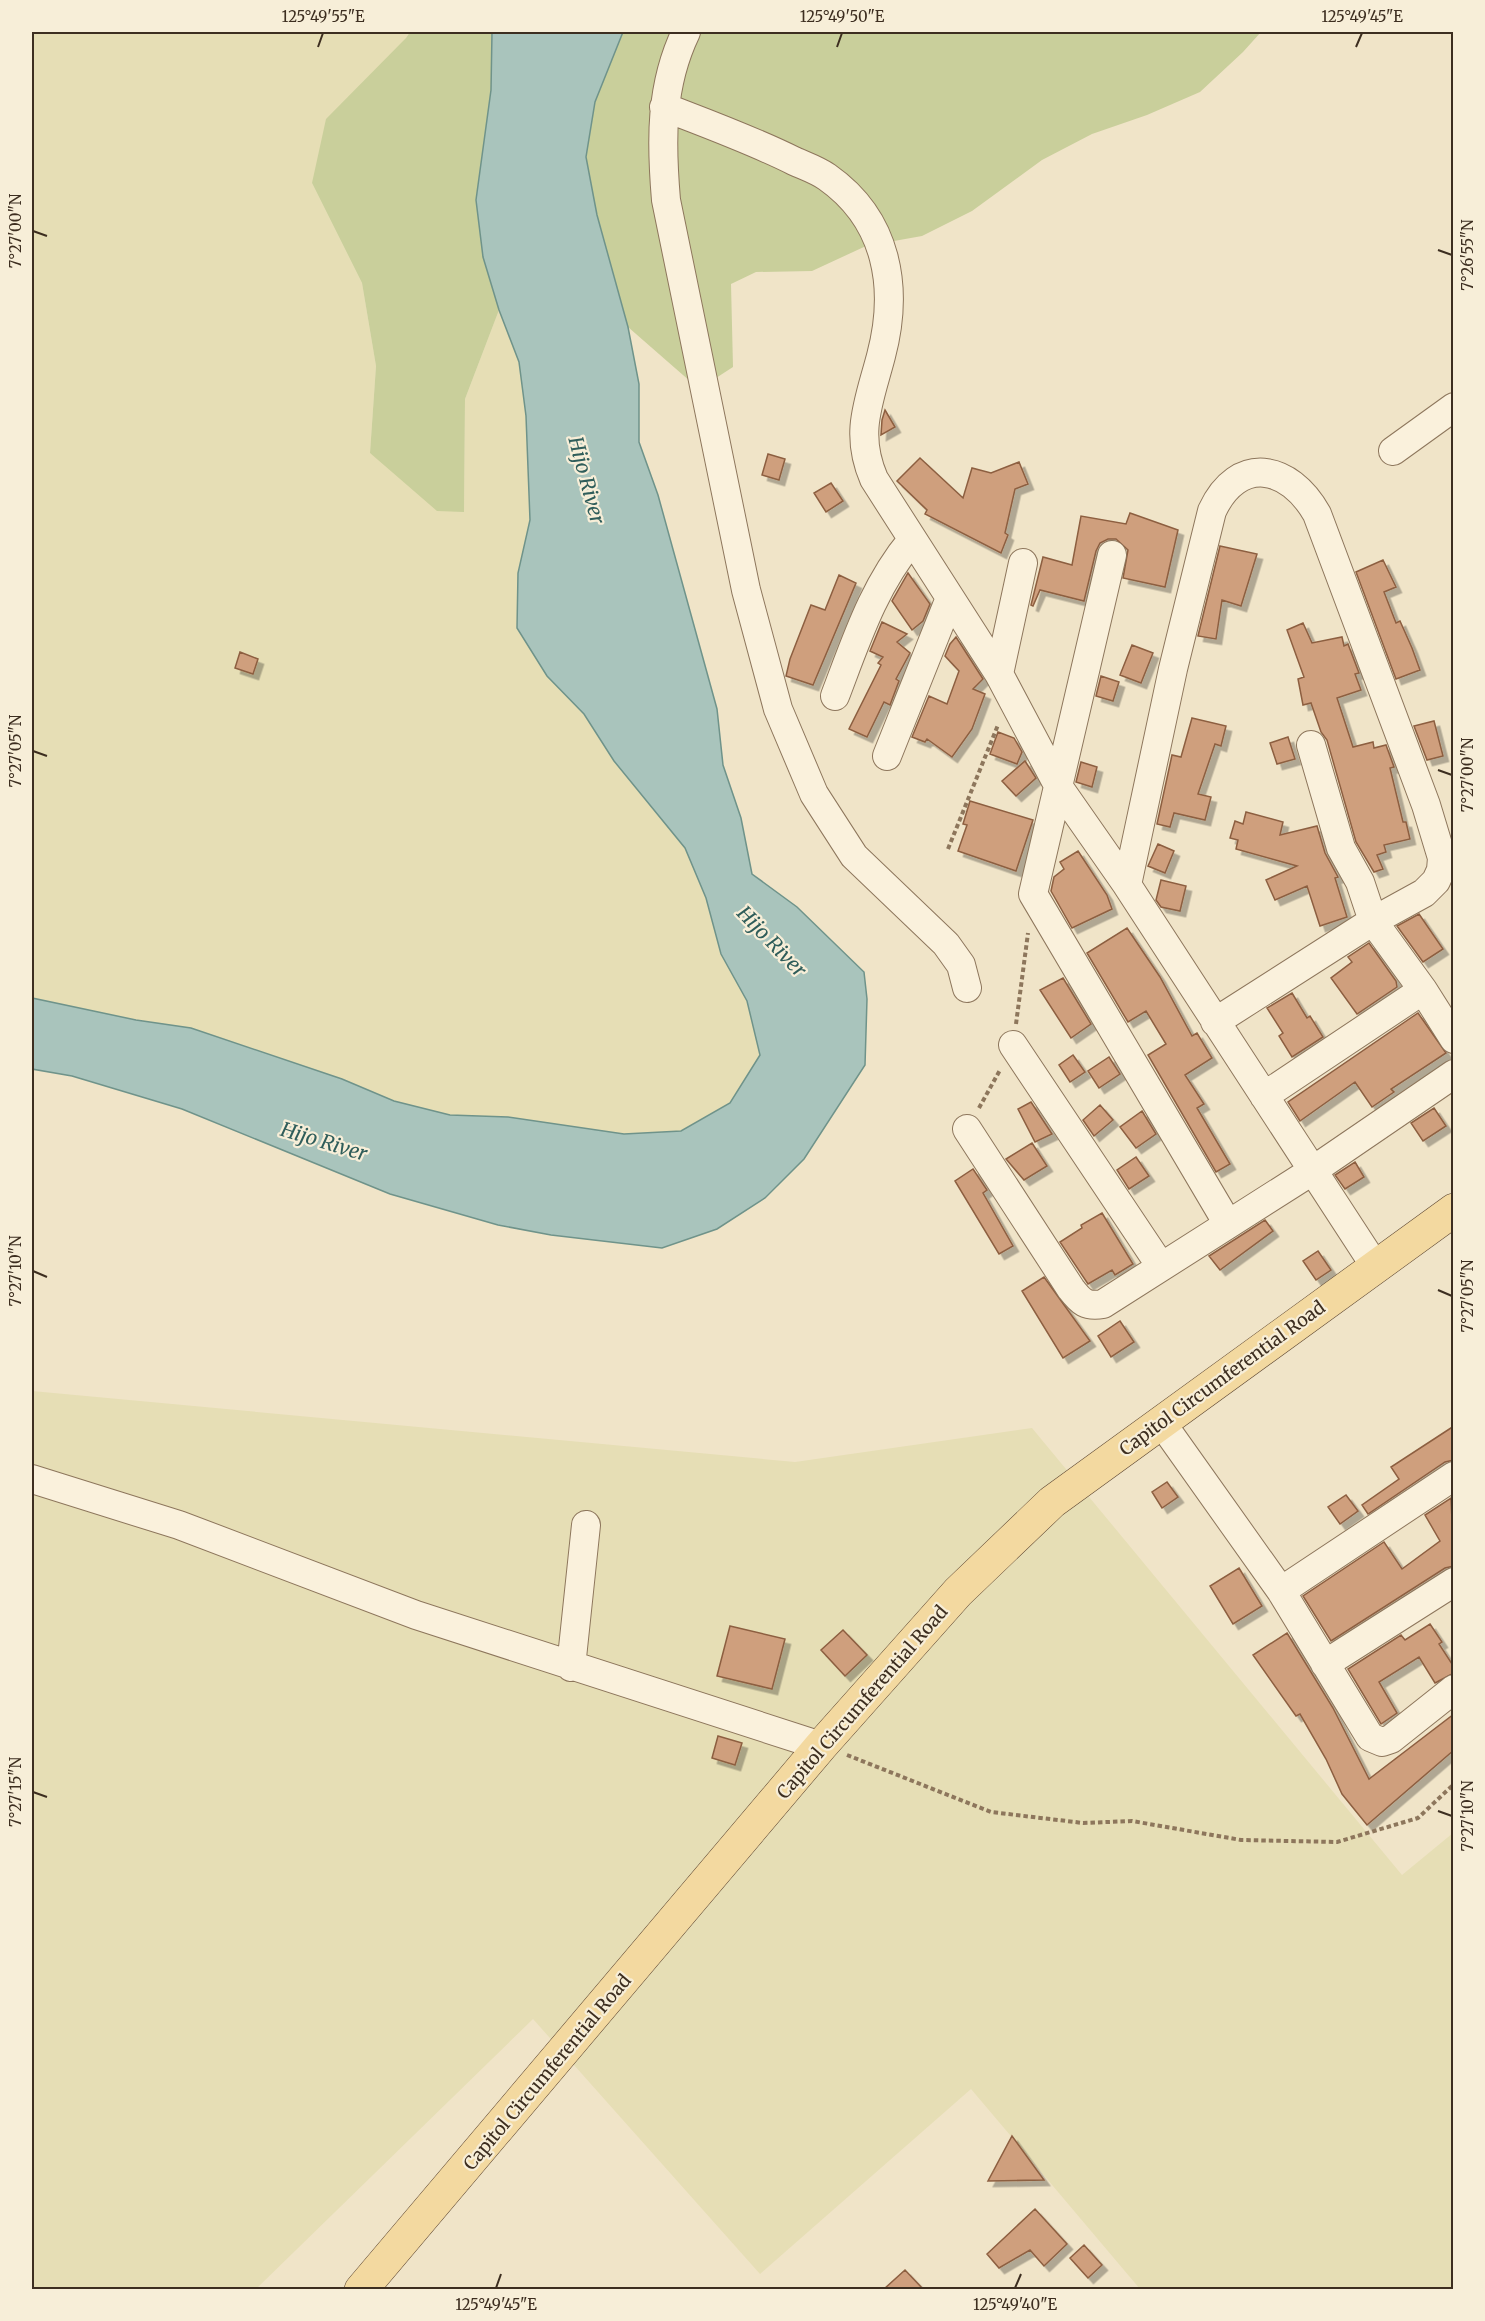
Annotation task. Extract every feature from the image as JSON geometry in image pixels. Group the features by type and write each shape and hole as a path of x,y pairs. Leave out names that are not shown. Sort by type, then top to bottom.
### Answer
{"main road":[{"name":"Capitol Circumferential Road","path":"361,2289 821,1746 958,1592 1052,1502 1454,1210"}],"street":[{"path":"686,32 668,82 664,107 661,148 668,210 746,590 778,709 814,794 854,856 945,944 961,966 967,988"},
{"path":"664,107 754,141 827,177 855,203 876,235 888,271 891,301 888,327 862,436 864,457 874,479 1004,685 1060,789 1127,885 1311,1171 1376,1266"},
{"path":"1393,451 1454,407"},
{"path":"1127,885 1205,530 1220,494 1233,480 1248,474 1269,473 1292,483 1307,496 1317,514 1426,805 1442,858 1436,881 1424,893 1373,921 1215,1022"},
{"path":"835,696 859,633 880,588 893,563 912,540"},
{"path":"1112,555 1060,789 1033,894 1227,1224"},
{"path":"1004,685 1023,563"},
{"path":"887,756 950,598"},
{"path":"1311,745 1341,848 1360,882 1373,921 1424,990 1454,1039"},
{"path":"1264,1096 1424,990"},
{"path":"1013,1045 1160,1265"},
{"path":"968,1129 1082,1302 1092,1306 1103,1304 1160,1265 1311,1171 1454,1074"},
{"path":"1161,1422 1281,1591 1370,1737 1382,1742 1391,1739 1454,1689"},
{"path":"1281,1591 1454,1476"},
{"path":"32,1479 179,1526 416,1615 821,1746"},
{"path":"571,1667 586,1525"},
{"path":"1325,1664 1454,1582"}],"path":[{"path":"948,849 1004,685"},
{"path":"968,1129 1013,1045 1033,894"},
{"path":"821,1746 991,1812 1083,1823 1132,1821 1241,1840 1337,1842 1418,1818 1454,1784"}],"shaded area":[{"path":"32,32 410,32 312,183 362,283 376,366 370,453 464,512 465,399 499,310 519,362 526,416 530,520 518,573 547,676 584,714 614,761 685,848 706,898 721,954 747,1001 760,1055 730,1103 681,1132 624,1134 508,1117 450,1115 394,1101 342,1079 191,1028 136,1020 32,998"},
{"path":"32,1391 795,1462 1032,1428 1402,1875 1453,1833 1453,2289 1140,2289 971,2089 760,2274 533,2019 256,2289 32,2289"}],"green space":[{"path":"410,32 492,32 491,90 476,200 483,257 499,310 465,399 464,512 437,511 370,453 376,366 362,283 312,183 326,119"},
{"path":"623,32 1261,32 1200,92 1147,115 1092,134 1042,160 972,211 922,236 866,246 812,271 756,272 731,284 733,367 699,389 628,327 597,215 586,157 595,102"}],"water":[{"name":"Hijo River","path":"492,32 623,32 595,102 586,157 597,215 628,327 639,384 639,442 658,495 717,709 723,765 741,818 752,874 797,907 864,972 867,999 865,1065 804,1159 765,1198 717,1229 662,1248 551,1235 498,1225 390,1194 182,1109 72,1076 32,1069 32,998 136,1020 191,1028 342,1079 394,1101 450,1115 508,1117 624,1134 681,1131 730,1103 760,1055 747,1001 721,954 706,898 685,848 614,761 584,714 547,676 517,628 518,573 530,520 526,416 519,362 499,310 483,257 476,200 491,90"}],"building":[{"path":"885,410 895,427 881,435 882,420"},
{"path":"768,454 785,459 779,480 762,475"},
{"path":"920,458 963,498 972,468 991,473 1019,462 1028,484 1015,489 1005,533 1008,535 1001,553 925,514 927,510 897,481"},
{"path":"831,483 843,501 826,512 814,493"},
{"path":"1130,513 1178,530 1165,587 1123,578 1128,550 1116,539 1108,539 1100,543 1096,551 1084,601 1040,590 1033,606 1031,605 1043,557 1072,565 1081,516 1126,524"},
{"path":"1220,546 1257,554 1241,606 1222,600 1216,639 1198,636"},
{"path":"1383,560 1396,587 1384,592 1396,623 1400,621 1420,670 1396,679 1356,572"},
{"path":"908,573 930,604 923,621 912,630 892,601"},
{"path":"839,575 856,583 813,685 786,676 790,659 811,605 825,610"},
{"path":"882,622 907,634 897,642 910,653 896,679 899,681 890,705 884,702 867,737 849,729 881,665 878,663 883,657 870,651"},
{"path":"1303,623 1312,643 1342,637 1344,646 1348,644 1359,673 1355,674 1361,690 1337,698 1353,747 1373,742 1374,748 1386,745 1394,767 1390,768 1403,822 1406,822 1410,839 1384,845 1386,852 1377,855 1383,869 1374,872 1356,842 1327,740 1321,732 1311,703 1303,705 1298,679 1304,677 1287,630"},
{"path":"956,637 983,679 973,689 985,694 972,729 952,757 927,739 925,742 912,737 929,696 947,704 959,671 945,656"},
{"path":"1132,645 1153,653 1141,683 1120,675"},
{"path":"240,652 258,659 253,674 235,668"},
{"path":"1101,676 1119,682 1113,701 1096,696"},
{"path":"1192,718 1226,726 1221,746 1215,744 1198,794 1211,797 1205,820 1174,813 1170,827 1157,824 1172,755 1181,757"},
{"path":"1434,721 1443,756 1427,760 1414,726"},
{"path":"998,732 1014,738 1022,752 1017,764 990,754"},
{"path":"1288,737 1295,759 1277,764 1270,743"},
{"path":"1025,761 1036,778 1016,796 1002,781"},
{"path":"1081,762 1097,767 1092,787 1076,782"},
{"path":"970,801 1033,820 1016,871 958,851 967,825 963,824"},
{"path":"1246,812 1283,822 1280,835 1317,826 1325,853 1338,877 1335,878 1347,917 1320,926 1307,886 1275,900 1266,880 1297,866 1236,849 1238,840 1230,838 1235,821 1243,824"},
{"path":"1158,844 1174,851 1165,873 1148,866"},
{"path":"1078,851 1107,895 1112,909 1072,928 1051,891 1054,877 1064,869 1060,862"},
{"path":"1161,880 1186,886 1180,911 1161,907 1156,900"},
{"path":"1419,914 1443,949 1423,962 1397,926"},
{"path":"1127,928 1160,977 1192,1036 1197,1033 1212,1058 1185,1075 1204,1104 1197,1108 1230,1164 1216,1172 1148,1055 1166,1044 1146,1011 1128,1022 1087,953"},
{"path":"1369,943 1396,981 1397,987 1357,1014 1331,978 1352,962 1348,957"},
{"path":"1063,978 1091,1024 1071,1038 1040,990"},
{"path":"1292,993 1307,1018 1310,1016 1323,1037 1292,1057 1279,1036 1283,1033 1267,1008"},
{"path":"1418,1013 1446,1053 1391,1089 1394,1092 1372,1107 1355,1082 1300,1121 1288,1102"},
{"path":"1073,1055 1085,1072 1070,1082 1059,1065"},
{"path":"1109,1057 1120,1074 1099,1088 1088,1071"},
{"path":"1031,1102 1052,1134 1035,1142 1018,1109"},
{"path":"1100,1105 1113,1120 1094,1136 1083,1120"},
{"path":"1434,1108 1446,1126 1423,1141 1411,1123"},
{"path":"1142,1111 1156,1134 1136,1148 1120,1127"},
{"path":"1032,1143 1047,1166 1024,1180 1006,1159"},
{"path":"1136,1157 1149,1176 1129,1189 1117,1170"},
{"path":"1355,1162 1364,1177 1345,1189 1335,1175"},
{"path":"973,1169 987,1190 983,1193 1013,1246 999,1254 955,1181"},
{"path":"1102,1213 1133,1264 1115,1275 1112,1270 1088,1284 1060,1242 1082,1228 1081,1225"},
{"path":"1265,1220 1273,1231 1220,1270 1209,1256"},
{"path":"1318,1251 1331,1270 1316,1280 1303,1261"},
{"path":"1044,1277 1090,1341 1063,1358 1022,1291"},
{"path":"1120,1321 1134,1342 1111,1357 1098,1336"},
{"path":"1454,1426 1454,1460 1445,1462 1368,1514 1362,1505 1399,1479 1391,1467"},
{"path":"1167,1482 1178,1497 1162,1508 1152,1492"},
{"path":"1346,1495 1358,1511 1340,1524 1328,1507"},
{"path":"1451,1498 1454,1566 1445,1568 1331,1641 1303,1596 1384,1542 1402,1569 1440,1541 1425,1515"},
{"path":"1239,1568 1262,1606 1233,1624 1210,1586"},
{"path":"1430,1624 1442,1642 1439,1644 1454,1667 1454,1673 1435,1683 1419,1657 1379,1682 1397,1713 1381,1724 1348,1669 1401,1635 1405,1640"},
{"path":"730,1626 785,1639 772,1689 717,1676"},
{"path":"843,1630 867,1655 845,1676 821,1650"},
{"path":"1287,1633 1333,1708 1369,1779 1454,1714 1454,1750 1367,1825 1342,1794 1326,1759 1300,1714 1296,1716 1253,1655"},
{"path":"718,1736 742,1743 735,1765 712,1758"},
{"path":"1012,2136 1044,2180 988,2181"},
{"path":"1035,2209 1067,2244 1044,2266 1030,2250 999,2268 987,2254"},
{"path":"1084,2245 1102,2265 1088,2278 1070,2258"},
{"path":"905,2270 923,2289 884,2289"}]}
